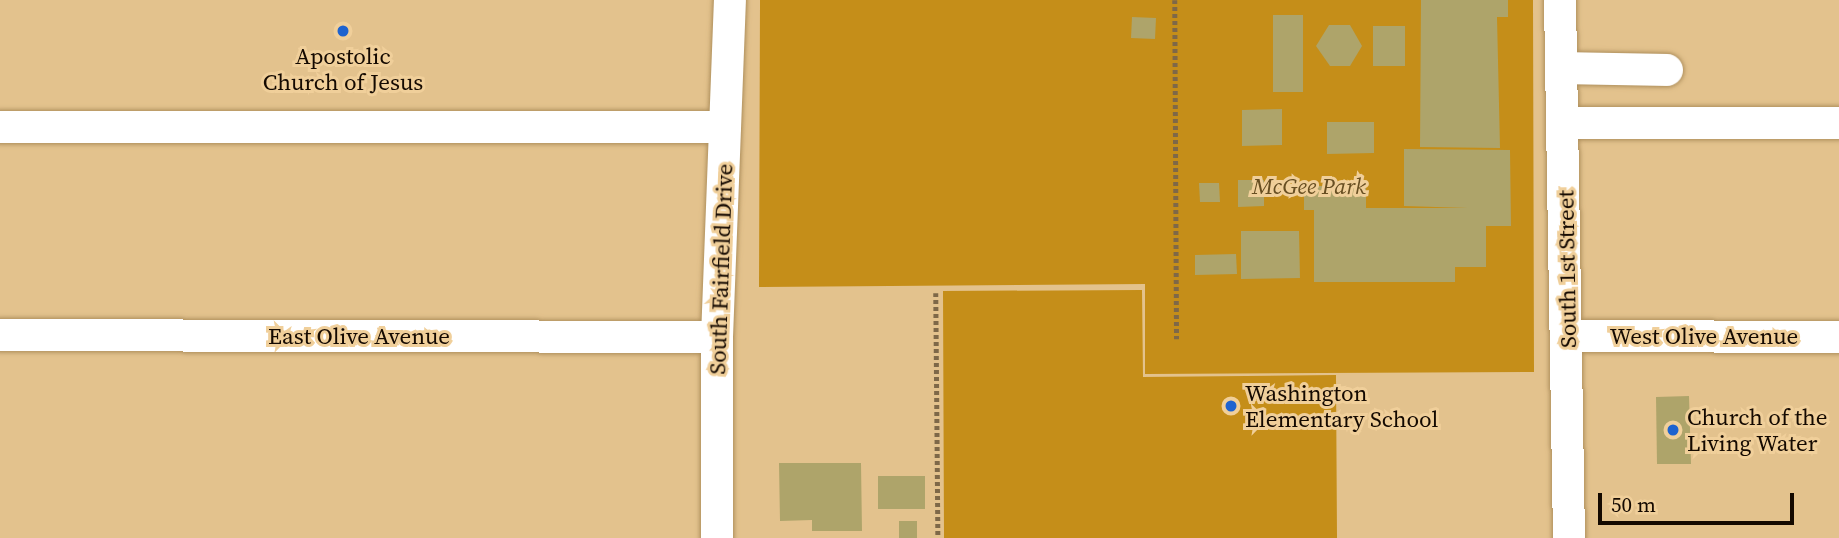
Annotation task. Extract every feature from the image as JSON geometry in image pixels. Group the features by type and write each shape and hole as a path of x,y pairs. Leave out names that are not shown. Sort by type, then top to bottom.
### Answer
{"street":[{"name":"South Fairfield Drive","path":"717,538 717,337 730,0"},
{"name":"South 1st Street","path":"1560,0 1569,336 1569,538"},
{"path":"1562,68 1667,70"},
{"path":"1563,122 1839,122"},
{"path":"0,127 725,127"},
{"name":"East Olive Avenue","path":"0,335 717,337"},
{"name":"West Olive Avenue","path":"1569,336 1839,337"}],"path":[{"path":"1175,0 1177,338"},
{"path":"936,293 938,538"}],"green space":[{"name":"McGee Park","path":"760,0 1533,0 1534,372 1145,374 1145,284 759,287"},
{"name":"Washington Elementary School","path":"1142,290 1143,377 1336,375 1337,538 944,538 943,291"}],"building":[{"path":"1421,0 1508,0 1508,17 1497,17 1500,148 1420,147"},
{"path":"1273,15 1303,15 1303,92 1273,92"},
{"path":"1132,17 1156,18 1155,39 1131,38"},
{"path":"1329,25 1350,25 1362,46 1350,66 1330,66 1316,46"},
{"path":"1373,26 1405,26 1405,66 1373,66"},
{"path":"1282,109 1282,145 1242,146 1242,110"},
{"path":"1327,122 1374,122 1374,153 1327,154"},
{"path":"1404,149 1510,150 1511,226 1486,226 1486,267 1455,267 1455,282 1314,282 1314,210 1304,210 1304,186 1366,186 1366,208 1468,208 1404,206"},
{"path":"1238,180 1264,180 1264,206 1238,207"},
{"path":"1199,183 1219,183 1220,202 1200,202"},
{"path":"1241,231 1299,231 1300,278 1241,279"},
{"path":"1236,254 1237,274 1195,275 1195,255"},
{"name":"Church of the Living Water","path":"1689,396 1691,464 1657,464 1656,397"},
{"path":"779,463 861,463 862,531 812,531 812,520 780,521"},
{"path":"878,476 925,476 925,509 878,509"},
{"path":"899,521 917,521 917,538 899,538"}],"place":[{"name":"Apostolic Church of Jesus","path":"343,31"},
{"name":"Washington Elementary School","path":"1231,406"},
{"name":"Church of the Living Water","path":"1673,430"}]}
